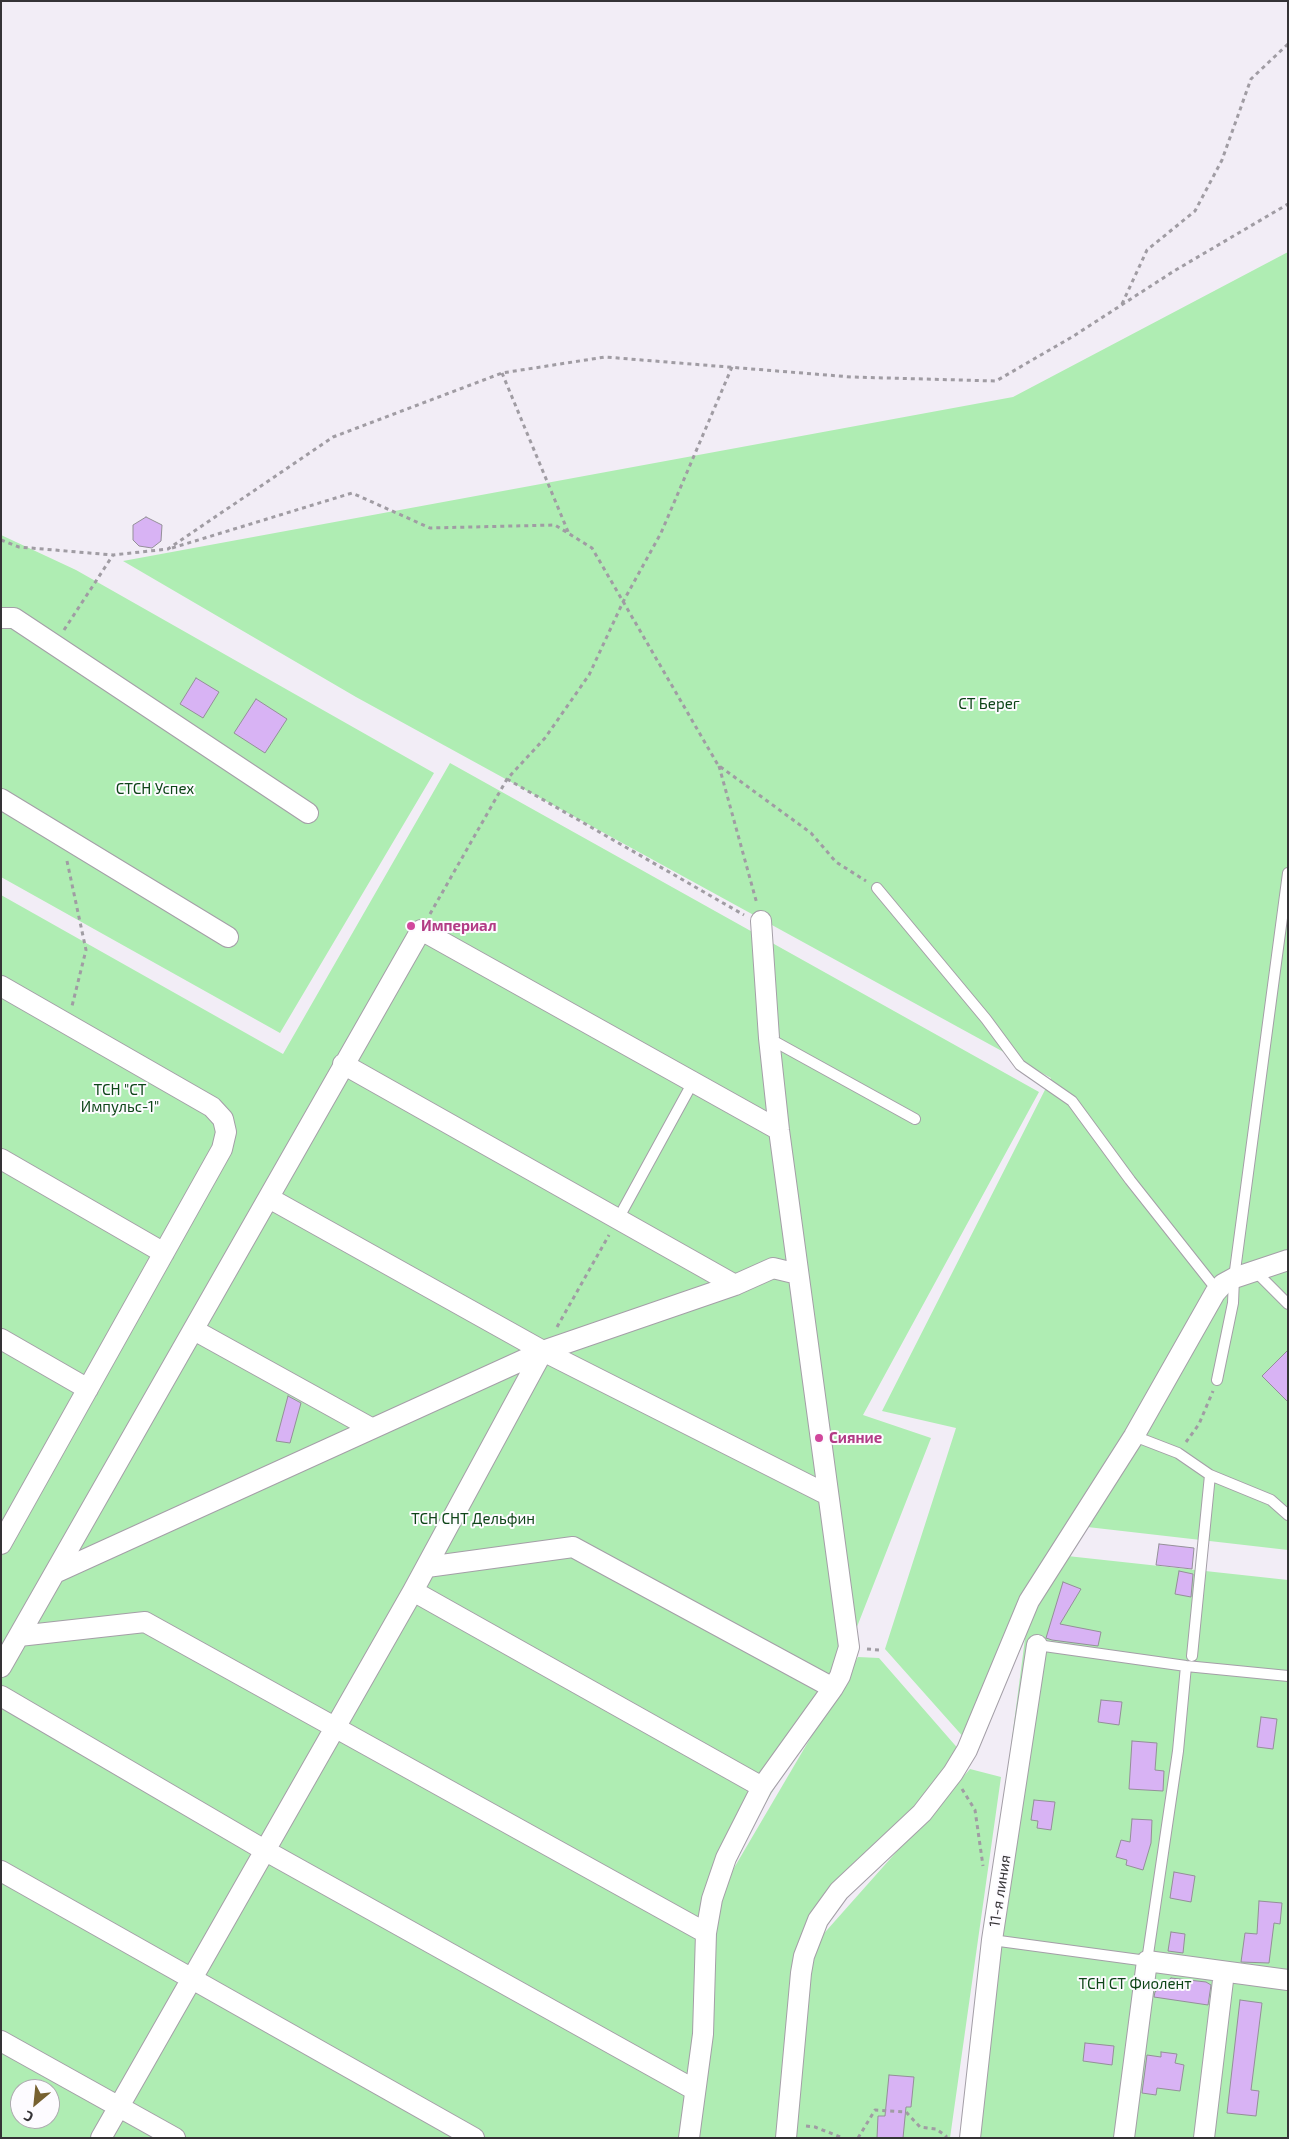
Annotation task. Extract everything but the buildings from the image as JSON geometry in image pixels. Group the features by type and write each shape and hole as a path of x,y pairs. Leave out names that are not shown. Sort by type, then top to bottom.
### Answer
{"street":[{"path":"1,618 14,618 308,813"},
{"path":"1,799 228,937"},
{"path":"689,2138 703,2034 706,1933 712,1899 726,1858 762,1787 833,1688 840,1676 849,1647 779,1130 770,1038 762,921"},
{"path":"1,1666 421,930 779,1130"},
{"path":"1,986 212,1106 223,1119 226,1132 222,1149 88,1389 8,1514 1,1544"},
{"path":"343,1064 735,1285"},
{"path":"1,1159 164,1253"},
{"path":"269,1198 543,1351 828,1495"},
{"path":"787,2131 801,1974 810,1936 818,1920 839,1892 922,1813 953,1773 967,1750 1029,1602 1134,1436 1217,1290 1234,1278 1288,1260"},
{"path":"55,1573 543,1351 735,1285 773,1268 798,1274"},
{"path":"194,1330 371,1428"},
{"path":"1,1339 88,1389"},
{"path":"101,2138 427,1567 543,1351"},
{"path":"427,1567 573,1547 833,1688"},
{"path":"413,1591 762,1787"},
{"path":"19,1636 145,1622 706,1933"},
{"name":"11-я линия","path":"970,2138 992,1940 1037,1645"},
{"path":"1,1696 266,1851 695,2090"},
{"path":"1,1871 474,2138"},
{"path":"1124,2138 1147,1961 1288,1980"},
{"path":"1204,2138 1224,1972"},
{"path":"1,2041 175,2138"}],"lane":[{"path":"1217,1380 1233,1304 1234,1278 1288,872"},
{"path":"877,888 986,1019 1020,1065 1072,1101 1130,1180 1217,1290"},
{"path":"770,1038 915,1119"},
{"path":"618,1219 693,1082"},
{"path":"1256,1272 1288,1304"},
{"path":"1134,1436 1178,1453 1210,1474 1271,1500 1288,1515"},
{"path":"1192,1656 1210,1474"},
{"path":"1037,1645 1186,1666 1288,1676"},
{"path":"992,1940 1147,1961 1178,1750 1186,1666"}],"path":[{"path":"1122,305 1147,250 1195,211 1222,160 1251,79 1288,44"},
{"path":"168,549 333,437 502,373 605,357 851,377 996,382 1072,337 1174,271 1288,204"},
{"path":"421,930 507,780 546,738 589,674 623,602 661,533 732,367"},
{"path":"502,373 570,534"},
{"path":"1,540 19,547 113,555 168,549 352,493 430,528 555,526 592,548 718,765 762,921 751,920 507,780"},
{"path":"54,646 113,555"},
{"path":"718,765 811,832 836,862 877,888"},
{"path":"62,836 86,950 68,1024"},
{"path":"543,1351 618,1219"},
{"path":"1178,1453 1200,1424 1217,1380"},
{"path":"953,1773 975,1810 984,1873"},
{"path":"858,2138 875,2110 906,2112 920,2127 936,2129 946,2138"},
{"path":"787,2131 815,2127 843,2138"}],"green space":[{"name":"СТ Берег","path":"1288,252 1288,1550 1070,1525 966,1740 885,1649 956,1428 882,1411 1051,1078 356,697 123,561 1013,397"},
{"name":"СТСН Успех","path":"1,535 76,570 434,773 280,1033 1,877"},
{"name":"ТСН СНТ Дельфин","path":"450,763 1039,1092 863,1415 931,1438 833,1688 719,1883 682,2138 1,2138 1,895 283,1054"},
{"name":"ТСН СТ Фиолент","path":"1058,1555 1288,1580 1288,2138 960,2138 1026,1631"},
{"path":"858,1657 879,1658 961,1752 803,1938 779,2138 696,2138 715,1934 724,1885"},
{"path":"970,1769 1001,1777 950,2138 790,2138 811,1948"}],"place":[{"name":"Империал","path":"411,926"},
{"name":"Сияние","path":"819,1438"}],"park label":[{"name":"ТСН \"СТ Импульс-1\"","path":"120,1098"}]}
